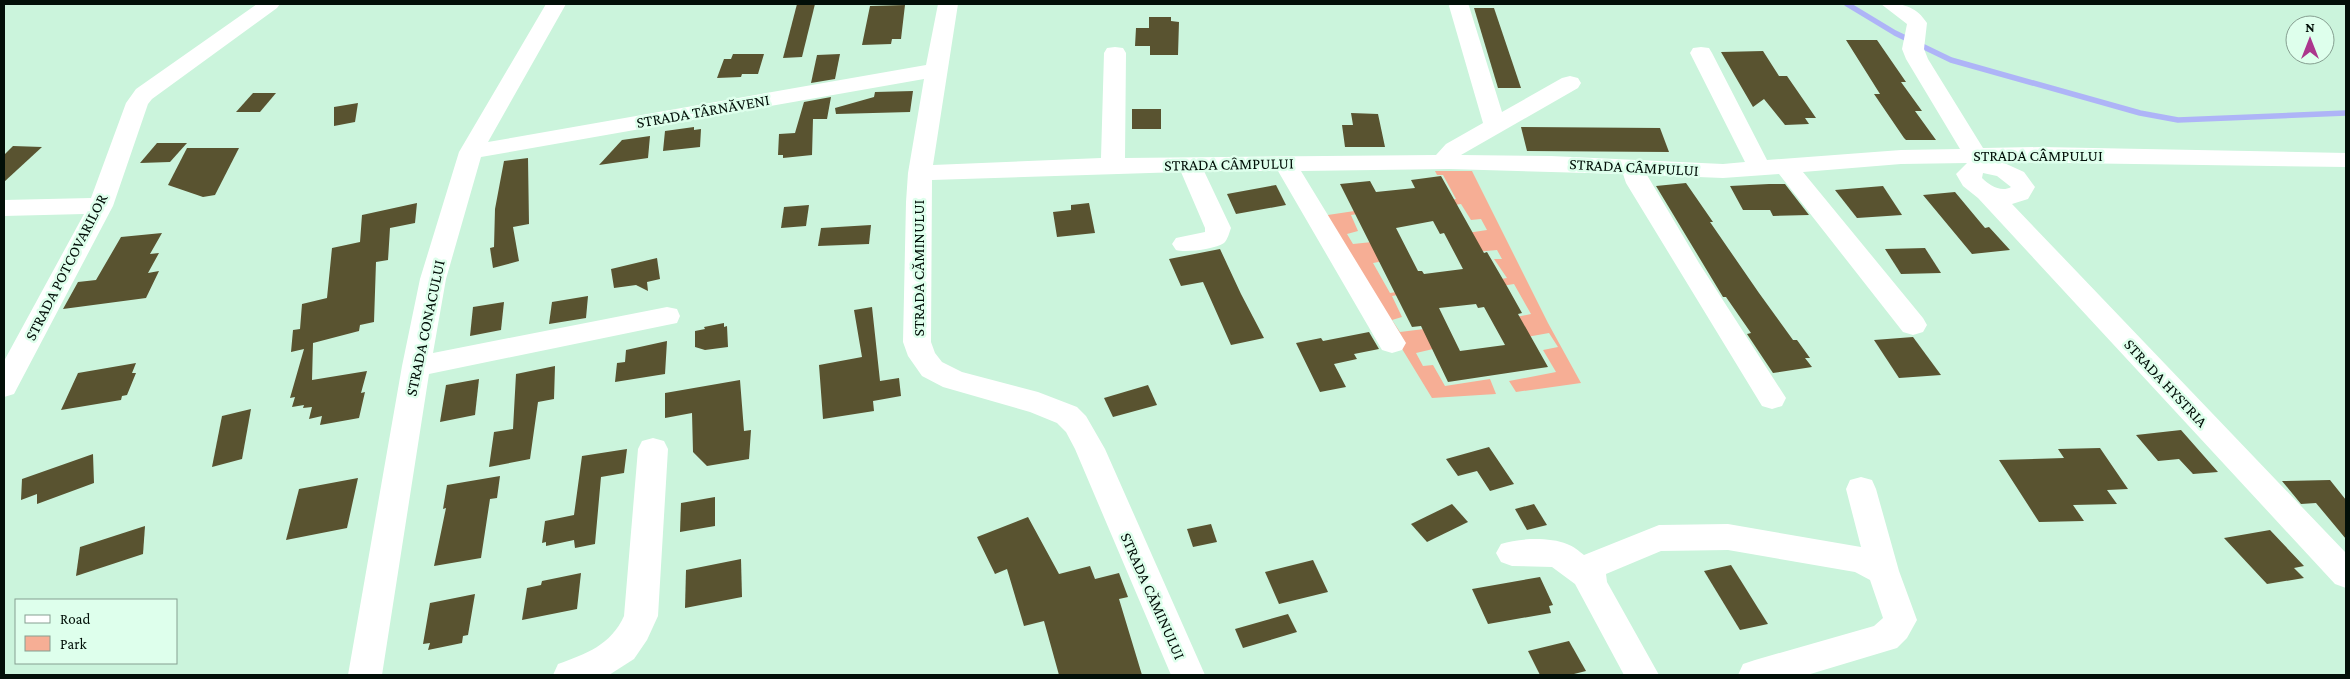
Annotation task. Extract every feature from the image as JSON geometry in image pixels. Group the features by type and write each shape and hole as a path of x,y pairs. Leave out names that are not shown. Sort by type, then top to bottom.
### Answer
{"street":[{"name":"STRADA POTCOVARILOR","path":"4,387 100,206 137,103 144,94 270,4"},
{"name":"STRADA CONACULUI","path":"365,675 416,366 433,279 471,152 556,4"},
{"name":"STRADA CĂMINULUI","path":"948,4 920,173 917,342 922,356 932,368 953,380 1038,403 1068,415 1076,424 1090,449 1188,675"},
{"name":"STRADA HYSTRIA","path":"1891,4 1912,17 1917,24 1916,39 1921,67 1981,171 2346,574"},
{"path":"1459,6 1495,126"},
{"path":"1113,165 1115,53"},
{"path":"1701,53 1760,170"},
{"name":"STRADA TÂRNĂVENI","path":"471,152 936,70"},
{"path":"1449,162 1448,154 1454,148 1570,83"},
{"name":"STRADA CÂMPULUI","path":"920,173 1113,165 1449,162 1715,171 1760,170 1786,166 1901,157 1981,171 2041,154 2346,160"},
{"path":"1285,163 1392,344"},
{"path":"1184,244 1213,238 1216,236 1218,228 1189,164"},
{"path":"1786,166 1912,325"},
{"path":"1632,167 1638,183 1689,268 1772,398"},
{"path":"4,208 100,206"},
{"path":"416,366 667,316"},
{"path":"570,675 604,662 619,652 633,637 641,616 653,449"},
{"path":"1755,675 1885,638 1896,628 1900,620 1883,571 1861,489"},
{"path":"1642,675 1592,585 1589,576 1591,566 1659,538 1728,537 1860,560 1883,571"},
{"path":"1512,553 1558,554 1589,576"}],"green space":[{"path":"1435,171 1472,171 1548,323 1581,383 1516,392 1509,381 1556,372 1543,350 1558,347 1549,333 1515,339 1506,319 1531,314 1514,284 1470,291 1466,285 1507,278 1494,259 1502,259 1497,250 1464,253 1454,235 1487,230 1481,219 1471,220 1461,204 1418,210 1421,204 1456,199 1443,175 1437,175"},
{"path":"1388,206 1390,209 1351,215 1358,231 1347,234 1353,244 1391,240 1399,258 1373,263 1390,293 1430,287 1432,289 1392,296 1402,317 1392,320 1400,332 1432,328 1446,346 1416,353 1423,366 1433,365 1445,386 1490,379 1496,394 1432,398 1321,216"}],"building":[{"path":"797,4 815,4 802,57 783,58"},
{"path":"905,5 901,39 892,39 891,44 862,45 870,6"},
{"path":"1474,8 1494,8 1521,88 1498,88"},
{"path":"1149,17 1171,17 1171,21 1179,22 1178,55 1150,55 1150,46 1135,46 1136,28 1149,28"},
{"path":"1846,40 1877,40 1906,82 1901,82 1922,111 1915,111 1936,140 1906,140 1904,138 1874,94 1880,94"},
{"path":"1763,51 1779,76 1787,76 1816,118 1805,118 1809,124 1785,125 1764,99 1753,107 1721,52"},
{"path":"733,54 764,54 758,74 742,74 741,77 717,78 724,59 731,59"},
{"path":"840,54 835,79 811,83 817,55"},
{"path":"913,91 910,112 836,114 835,108 874,97 875,92"},
{"path":"253,93 276,93 260,112 236,112"},
{"path":"831,97 827,119 813,119 812,155 783,158 783,155 778,155 779,134 795,133 804,102"},
{"path":"358,103 355,122 334,126 334,107"},
{"path":"1132,109 1161,109 1161,129 1132,129"},
{"path":"1351,113 1378,114 1385,147 1345,147 1342,125 1353,125"},
{"path":"694,127 694,130 701,129 700,147 663,151 665,131"},
{"path":"1521,127 1660,128 1669,152 1527,151"},
{"path":"650,136 648,158 599,165 622,140"},
{"path":"157,143 187,143 170,162 140,163"},
{"path":"13,146 42,147 4,182 4,155"},
{"path":"187,148 239,148 215,195 203,197 168,185"},
{"path":"528,158 529,224 513,227 519,261 493,268 490,248 494,247 495,209 504,161"},
{"path":"1441,176 1484,253 1487,252 1508,288 1522,313 1518,314 1548,367 1448,382 1421,326 1412,327 1340,184 1370,181 1376,192 1415,188 1411,180","holes":["1433,221 1440,234 1444,233 1463,269 1424,274 1422,271 1418,271 1396,228","1476,304 1478,308 1484,307 1505,345 1460,351 1439,308"]},
{"path":"1686,183 1713,222 1710,222 1759,293 1793,340 1797,340 1810,358 1805,358 1812,367 1773,373 1747,334 1751,333 1726,297 1723,297 1656,186"},
{"path":"1785,184 1809,215 1773,216 1770,210 1743,210 1730,186"},
{"path":"1276,185 1286,205 1236,214 1227,194"},
{"path":"1883,186 1902,215 1857,218 1835,190"},
{"path":"1955,192 1985,228 1989,227 2010,250 1972,254 1923,195"},
{"path":"417,203 415,223 390,228 388,260 376,262 374,322 360,325 359,331 313,343 312,380 367,371 361,393 365,392 359,418 320,425 322,416 309,419 312,407 303,408 304,405 292,407 295,397 290,398 304,349 291,352 293,330 300,329 302,304 327,298 332,248 360,242 362,215"},
{"path":"1089,203 1095,233 1057,237 1053,212 1071,210 1071,205"},
{"path":"809,205 806,226 781,228 784,207"},
{"path":"871,225 869,244 818,246 821,228"},
{"path":"162,233 150,254 159,253 148,273 159,271 146,298 63,309 78,282 96,280 121,237"},
{"path":"1925,248 1941,273 1901,274 1885,249"},
{"path":"1220,249 1264,338 1231,345 1203,282 1181,286 1169,259"},
{"path":"657,258 660,279 647,282 648,291 636,285 614,288 611,269"},
{"path":"588,296 586,318 549,324 552,302"},
{"path":"504,302 501,330 470,336 473,307"},
{"path":"872,307 880,381 899,378 901,396 873,401 874,411 823,419 819,365 862,357 854,310"},
{"path":"724,323 724,327 727,326 728,347 705,350 695,347 695,331"},
{"path":"1369,332 1379,349 1354,354 1357,359 1334,364 1346,387 1320,392 1296,343 1321,338 1323,341"},
{"path":"1913,337 1941,375 1899,378 1874,340"},
{"path":"667,341 665,374 615,382 617,363 625,362 626,350"},
{"path":"136,363 132,373 136,373 127,395 122,396 121,400 61,410 78,373"},
{"path":"555,366 554,399 538,402 530,459 489,467 494,432 513,429 516,374"},
{"path":"479,379 475,415 440,422 446,385"},
{"path":"740,380 744,431 751,430 749,459 707,466 693,452 692,413 665,418 665,393"},
{"path":"1148,385 1157,405 1113,417 1104,398"},
{"path":"251,409 242,459 212,467 222,416"},
{"path":"2181,430 2218,472 2193,474 2179,459 2158,461 2136,435"},
{"path":"1489,447 1514,484 1490,491 1477,471 1458,476 1446,459"},
{"path":"2100,448 2128,489 2107,490 2117,504 2073,505 2084,521 2039,522 1999,460 2064,458 2058,449"},
{"path":"627,449 624,473 601,477 595,544 575,548 574,540 546,546 546,542 542,543 545,521 574,515 582,456"},
{"path":"93,454 94,483 37,504 37,494 21,500 22,479"},
{"path":"500,476 497,498 490,499 481,558 434,566 446,508 443,509 447,485"},
{"path":"358,478 347,528 286,540 299,489"},
{"path":"2330,480 2346,500 2346,539 2316,503 2301,504 2282,481"},
{"path":"715,497 715,526 680,532 681,503"},
{"path":"1452,504 1468,522 1427,542 1411,524"},
{"path":"1534,504 1547,525 1527,530 1515,509"},
{"path":"1028,517 1059,574 1090,566 1095,579 1119,573 1128,597 1119,599 1142,675 1059,675 1044,621 1024,626 1007,569 995,574 977,537"},
{"path":"1211,524 1217,542 1193,547 1187,529"},
{"path":"145,526 143,554 76,576 80,547"},
{"path":"2270,530 2304,566 2294,568 2304,578 2267,584 2224,538"},
{"path":"741,559 742,597 685,608 686,570"},
{"path":"1313,560 1328,592 1279,604 1265,572"},
{"path":"1731,565 1768,624 1740,630 1704,571"},
{"path":"581,573 577,609 522,620 527,588 541,585 542,581"},
{"path":"1540,577 1553,605 1549,606 1551,613 1488,624 1472,589"},
{"path":"475,594 468,635 463,636 462,643 428,650 430,643 423,644 430,603"},
{"path":"1288,614 1297,632 1243,648 1235,629"},
{"path":"1569,641 1586,671 1570,675 1540,675 1528,651"}],"waterway":[{"path":"1847,4 1895,33 1951,60 2140,113 2178,120 2346,113"}]}
